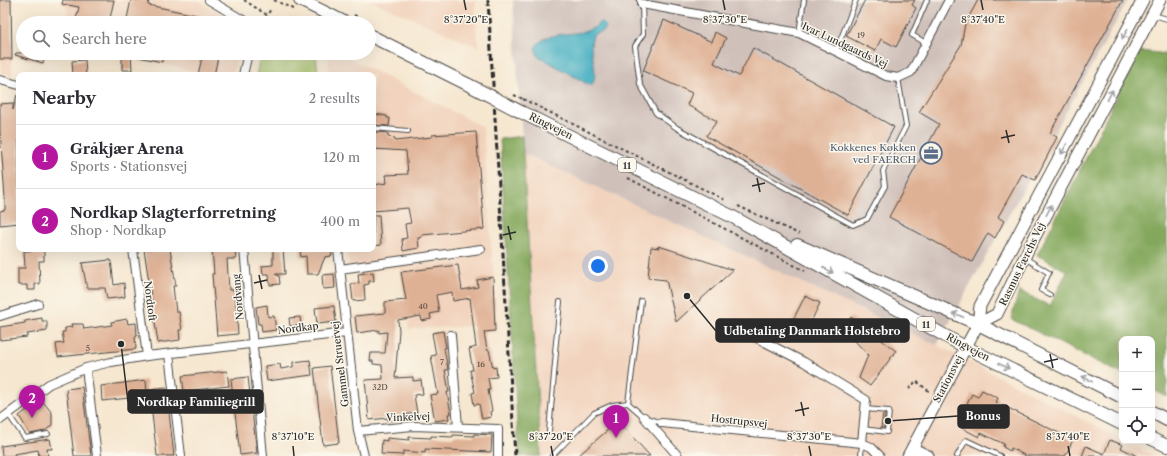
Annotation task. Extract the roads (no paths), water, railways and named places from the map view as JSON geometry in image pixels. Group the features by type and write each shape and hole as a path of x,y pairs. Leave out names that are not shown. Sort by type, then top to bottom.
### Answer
{"main road":[{"path":"300,0 332,16"},
{"name":"Rasmus Færchs Vej","path":"978,324 980,306 1143,0"},
{"name":"Rasmus Færchs Vej","path":"978,324 997,314 1024,258 1160,0"},
{"name":"Ringvejen","path":"376,38 521,112 733,217 978,324 1119,395"},
{"name":"Ringvejen","path":"733,217 966,347 1119,423"},
{"name":"Stationsvej","path":"911,453 937,398 978,324"},
{"path":"1155,414 1167,420"},
{"path":"1155,440 1167,446"},
{"path":"911,453 928,456"}],"street":[{"path":"209,0 236,16"},
{"name":"Ivar Lundgaards Vej","path":"641,2 799,32 886,76 898,78 911,72 949,0"},
{"path":"244,72 246,60"},
{"path":"0,80 16,84"},
{"path":"340,269 481,249"},
{"name":"Nordtoft","path":"133,252 147,356"},
{"name":"Nordvang","path":"244,252 252,344"},
{"name":"Gammel Struervej","path":"338,252 358,431 364,456"},
{"path":"0,316 38,304"},
{"path":"741,330 804,362 866,400 862,443"},
{"name":"Nordkap","path":"0,420 49,384 86,368 147,356 346,332"},
{"path":"451,335 458,427"},
{"path":"252,344 263,456"},
{"path":"169,354 181,456"},
{"path":"86,368 97,456"},
{"path":"644,418 678,456"},
{"name":"Hostrupsvej","path":"662,424 862,443 871,447 880,456"},
{"name":"Vinkelvej","path":"358,431 413,426 498,429 498,456"}],"lane":[{"path":"799,32 804,0"},
{"path":"836,51 856,0"},
{"path":"926,43 912,35 927,0"},
{"path":"641,2 644,34 635,46 640,84 656,113 677,128 853,225 868,219 886,186 883,171 906,126 898,78"},
{"path":"1152,15 1167,20"},
{"path":"376,128 408,131"},
{"path":"1024,258 1049,273 1041,290 1050,295"},
{"path":"628,404 640,301"},
{"path":"549,431 560,302"},
{"path":"552,456 594,413 612,405 628,404 644,418 662,424"},
{"path":"863,429 887,432 889,411 865,409"},
{"path":"8,414 25,438 48,434"},
{"path":"957,456 966,440 1000,456"},
{"path":"861,456 862,443"}],"water":[{"path":"601,21 606,26 604,31 594,34 591,46 595,72 592,85 589,85 538,56 535,48 546,38 585,31 594,28"}],"railway":[{"path":"488,0 515,456"}],"place":[{"name":"Kokkenes Køkken ved FAERCH","path":"931,153"},
{"name":"Udbetaling Danmark Holstebro","path":"687,296"},
{"name":"Nordkap Familiegrill","path":"121,344"},
{"name":"Nordkap Slagterforretning","path":"32,418"},
{"name":"Bonus","path":"888,421"},
{"name":"Gråkjær Arena","path":"616,438"}]}
